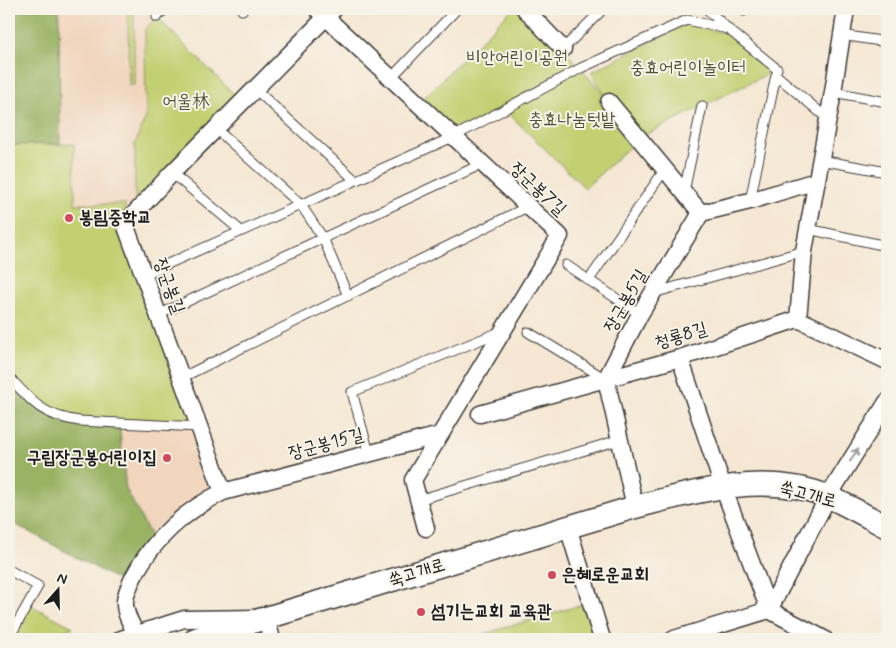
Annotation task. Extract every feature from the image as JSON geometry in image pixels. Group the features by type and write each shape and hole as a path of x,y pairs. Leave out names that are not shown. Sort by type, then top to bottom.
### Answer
{"main road":[{"name":"쑥고개로","path":"196,639 269,629 635,507 678,495 723,487 751,484 777,485 828,497 887,527"}],"street":[{"path":"525,9 563,49"},
{"path":"846,9 804,251 798,319 887,361"},
{"name":"장군봉7길","path":"326,12 390,78 560,236 413,480 426,528"},
{"name":"장군봉길","path":"223,492 125,224 326,12"},
{"path":"609,102 701,213 750,201 816,181"},
{"name":"장군봉5길","path":"606,379 640,314 701,213"},
{"name":"청룡8길","path":"480,414 680,358 798,319"},
{"path":"680,358 723,487 768,610 824,639"},
{"path":"606,379 635,507"},
{"path":"674,639 768,610 828,497 887,402"},
{"name":"장군봉15길","path":"223,492 440,435"},
{"path":"129,636 125,602 126,593 136,572 166,532 195,507 223,492"},
{"path":"568,528 602,639"},
{"name":"쑥고개로","path":"129,636 184,619 269,629"}],"lane":[{"path":"157,17 164,9"},
{"path":"390,78 457,9"},
{"path":"563,49 603,9"},
{"path":"707,9 776,69"},
{"path":"144,275 453,137 581,68 687,20 728,29"},
{"path":"841,35 887,42"},
{"path":"750,201 776,75 828,119"},
{"path":"255,89 355,180"},
{"path":"833,92 887,102"},
{"path":"684,192 702,106"},
{"path":"216,129 301,205 323,238 348,296"},
{"path":"820,160 887,172"},
{"path":"158,315 482,164"},
{"path":"589,280 665,169"},
{"path":"172,173 241,232"},
{"path":"182,378 528,206"},
{"path":"808,229 882,245"},
{"path":"653,293 804,251"},
{"path":"566,265 640,314"},
{"path":"369,453 352,392 503,330"},
{"path":"528,332 606,379"},
{"path":"9,377 37,406 62,418 79,421 199,427"},
{"path":"418,500 619,440"},
{"path":"9,570 38,586 9,638"}],"shaded area":[{"name":"봉림중학교","path":"59,9 165,9 157,17 242,102 125,224 223,492 155,544 126,489 119,423 9,145 60,144"}],"green space":[{"path":"9,9 59,9 60,144 9,145"},
{"path":"128,9 134,9 134,85 129,85"},
{"path":"512,9 525,9 581,68 606,98 591,72 685,24 726,33 777,69 639,138 585,188 504,109 453,137 418,104"},
{"name":"어울林","path":"157,17 242,102 135,213 135,144 146,117 145,29"},
{"path":"74,144 75,204 125,204 125,224 199,427 55,416 9,377 9,145"},
{"path":"9,377 49,413 119,423 126,489 155,544 129,586 9,521"},
{"path":"591,602 602,639 467,639"},
{"path":"28,604 73,627 44,639 9,639"}],"place":[{"name":"봉림중학교","path":"69,218"},
{"name":"구립장군봉어린이집","path":"167,458"},
{"name":"은혜로운교회","path":"552,575"},
{"name":"섬기는교회 교육관","path":"421,612"}],"park label":[{"name":"비안어린이공원","path":"517,58"},
{"name":"충효어린이놀이터","path":"688,68"},
{"name":"충효나눔텃밭","path":"572,120"}]}
